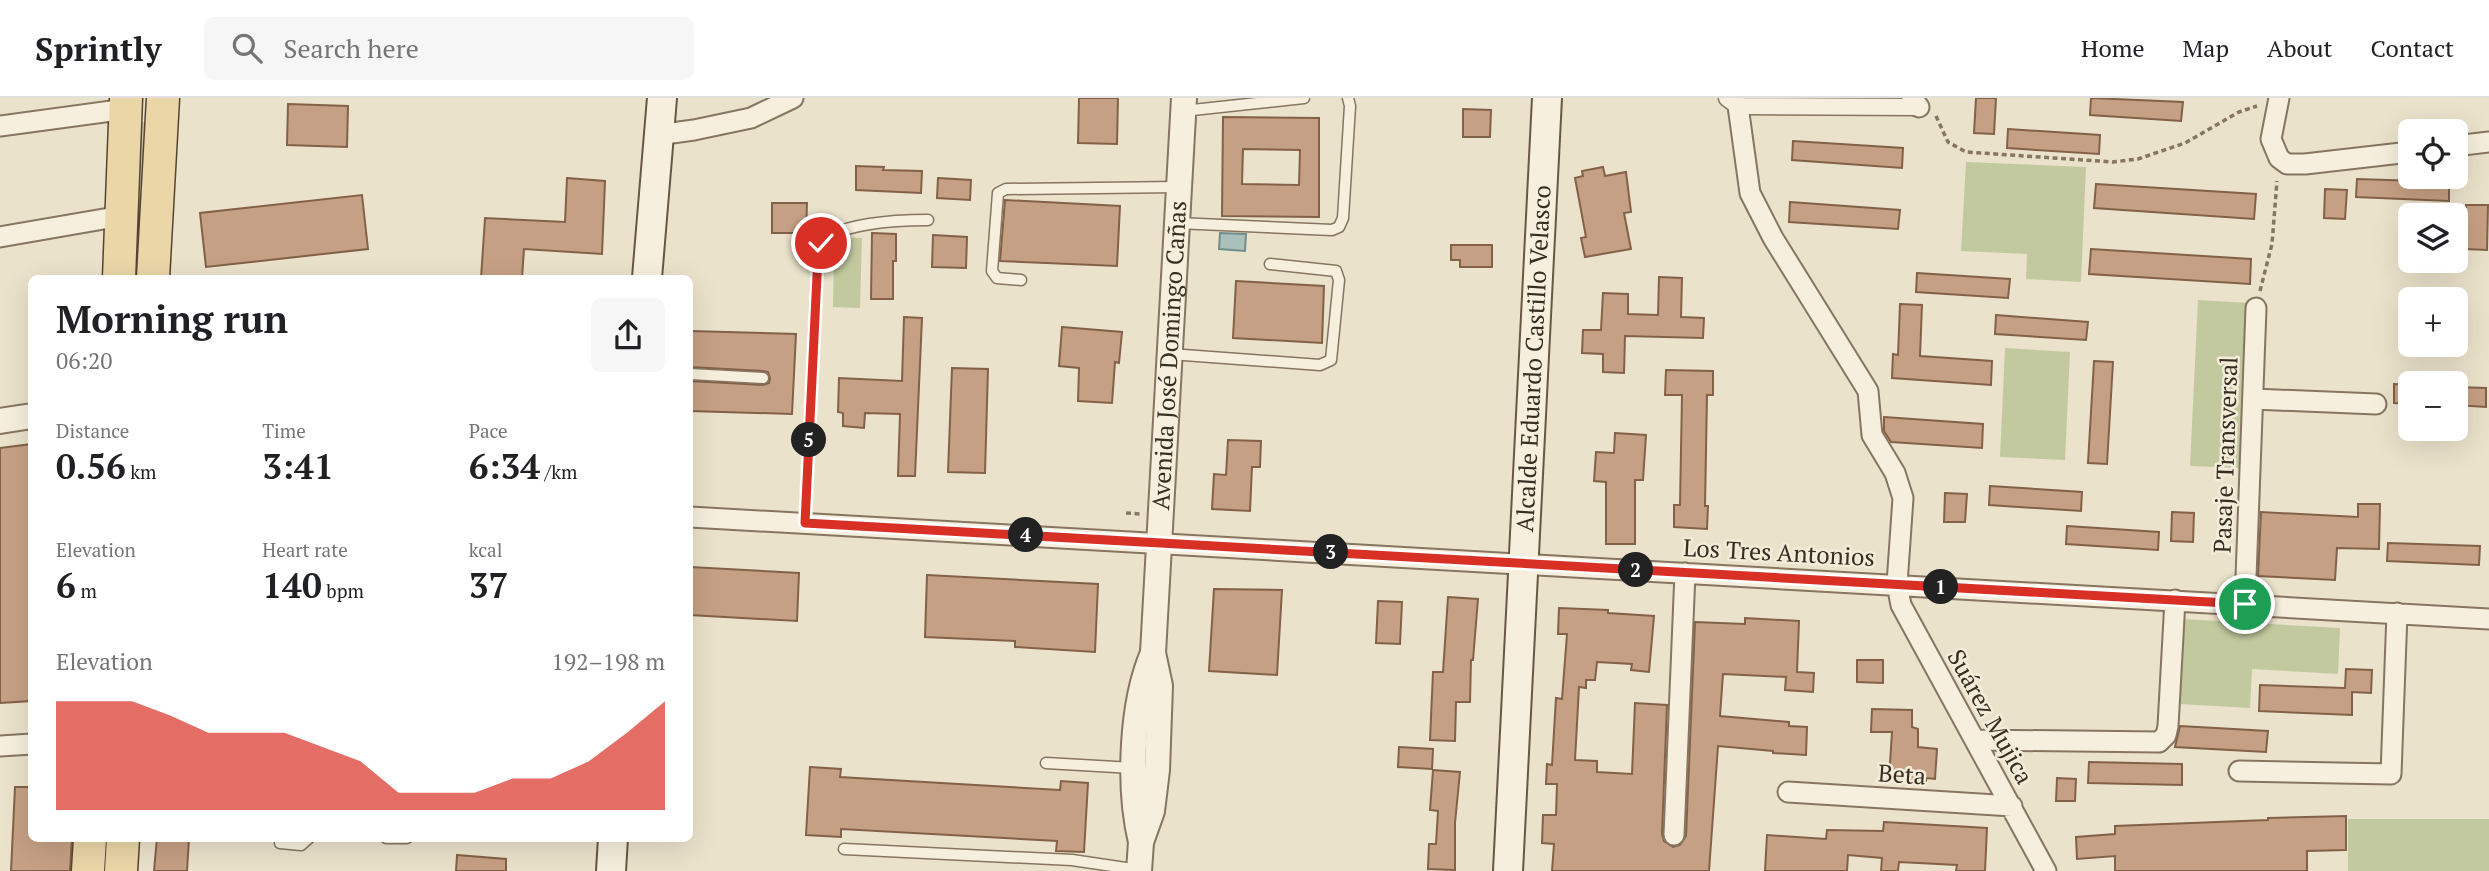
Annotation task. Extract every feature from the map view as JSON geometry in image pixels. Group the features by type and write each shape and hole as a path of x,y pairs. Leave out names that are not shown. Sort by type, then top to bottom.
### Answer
{"main road":[{"path":"153,275 163,98"},
{"path":"647,275 662,98"},
{"name":"Alcalde Eduardo Castillo Velasco","path":"1508,871 1547,98"},
{"path":"119,275 126,104"},
{"path":"88,871 90,842"},
{"path":"121,871 122,842"},
{"path":"611,871 613,842"}],"street":[{"path":"657,135 751,118 793,98"},
{"path":"2279,99 2271,139 2279,158 2287,164 2398,153"},
{"path":"1732,102 1916,103"},
{"name":"Suárez Mujica","path":"1732,102 1750,193 1773,238 1868,391 1872,435 1895,473 1903,498 1897,584 1901,605 2046,871"},
{"path":"0,126 126,104"},
{"name":"Avenida José Domingo Cañas","path":"1141,842 1155,799 1158,759 1160,686 1153,653 1183,105"},
{"path":"2468,144 2489,142"},
{"path":"0,237 121,216"},
{"name":"Pasaje Transversal","path":"2245,604 2256,308"},
{"path":"2253,399 2376,404"},
{"path":"0,421 28,417"},
{"name":"Los Tres Antonios","path":"693,517 2489,619"},
{"path":"1674,835 1685,573"},
{"path":"1975,740 2159,742 2166,735 2168,726 2175,600"},
{"path":"2239,771 2391,774 2397,613"},
{"name":"Avenida José Domingo Cañas","path":"1140,870 1141,842 1133,794 1138,699 1153,653"},
{"path":"0,746 28,744"},
{"name":"Beta","path":"1788,792 2012,807"}],"lane":[{"path":"1183,105 1304,98"},
{"path":"1177,222 1332,230 1339,227 1343,218 1350,106 1348,98"},
{"path":"1021,280 997,278 992,271 998,193 1006,189 1179,187"},
{"path":"805,523 818,248 831,235 864,226 892,221 929,220"},
{"path":"1169,354 1321,366 1331,360 1339,280 1336,271 1270,264"},
{"path":"693,374 763,378"},
{"path":"1046,763 1134,769"},
{"path":"280,843 301,845 304,842"},
{"path":"844,849 1072,860 1140,870"}],"path":[{"path":"1916,103 1933,111 1948,142 1966,152 2113,162 2138,159 2185,143 2239,112 2279,99"},
{"path":"2256,308 2272,244 2279,158"}],"green space":[{"path":"139,122 145,122 135,275 130,275"},
{"path":"1966,162 2086,167 2081,282 2026,279 2027,254 1961,251"},
{"path":"841,237 862,238 860,308 833,307 834,242"},
{"path":"2198,300 2249,303 2241,468 2190,466"},
{"path":"2005,348 2070,352 2065,460 2000,457"},
{"path":"2184,619 2340,628 2338,674 2252,669 2250,708 2179,704"},
{"path":"2348,819 2489,819 2489,871 2348,871"}],"water":[{"path":"1220,233 1246,234 1245,251 1219,249"}],"building":[{"path":"1079,98 1118,98 1117,144 1078,143"},
{"path":"1976,98 1996,98 1994,134 1974,133"},
{"path":"2091,98 2183,102 2181,121 2090,115"},
{"path":"288,104 348,106 347,147 287,145"},
{"path":"1463,109 1491,110 1490,137 1463,137"},
{"path":"1223,117 1319,118 1319,217 1222,216","holes":["1243,149 1300,150 1299,185 1242,184"]},
{"path":"2008,129 2100,135 2099,154 2007,148"},
{"path":"1793,141 1903,148 1902,168 1792,160"},
{"path":"856,166 922,171 921,193 856,190"},
{"path":"1603,167 1605,176 1626,172 1631,212 1624,213 1631,249 1585,257 1581,238 1586,237 1575,178 1583,176 1582,171"},
{"path":"567,178 605,181 602,254 524,249 522,275 481,275 485,218 565,222"},
{"path":"938,178 971,180 970,200 937,198"},
{"path":"2357,179 2398,180 2398,189 2449,189 2449,201 2356,197"},
{"path":"2096,184 2256,194 2254,219 2094,208"},
{"path":"2325,189 2347,190 2345,219 2324,218"},
{"path":"362,195 368,249 206,267 200,213"},
{"path":"1005,200 1120,206 1117,266 1000,261"},
{"path":"1790,202 1900,210 1898,229 1789,222"},
{"path":"772,203 807,203 806,233 772,233"},
{"path":"2468,205 2488,205 2487,250 2468,249"},
{"path":"872,233 896,234 893,299 871,299"},
{"path":"933,235 967,237 966,268 932,267"},
{"path":"1451,245 1492,245 1492,267 1460,267 1460,260 1451,260"},
{"path":"2091,249 2251,259 2250,284 2089,274"},
{"path":"1917,273 2010,279 2008,298 1916,292"},
{"path":"1659,277 1682,278 1681,317 1704,318 1703,338 1625,336 1624,373 1603,372 1603,354 1582,353 1583,330 1601,330 1603,293 1628,294 1628,314 1658,315"},
{"path":"1236,281 1324,286 1322,343 1233,338"},
{"path":"1900,304 1922,305 1920,356 1992,361 1991,385 1892,378 1893,354 1898,355"},
{"path":"1996,315 2088,322 2086,340 1995,334"},
{"path":"904,317 922,318 915,476 898,476 900,414 865,413 864,428 843,426 843,413 838,412 839,378 902,381"},
{"path":"1062,327 1122,332 1119,363 1115,362 1112,403 1078,401 1079,368 1059,366"},
{"path":"693,331 796,334 792,414 693,411 693,381 763,385 769,383 770,378 768,372 693,367"},
{"path":"2094,361 2113,362 2107,464 2088,463"},
{"path":"952,368 988,369 985,473 948,472"},
{"path":"1666,370 1713,371 1713,395 1707,395 1707,529 1674,527 1674,505 1680,505 1682,395 1665,395"},
{"path":"2394,384 2398,384 2398,403 2394,403"},
{"path":"2468,387 2486,388 2486,407 2468,406"},
{"path":"1884,417 1983,424 1982,448 1891,442 1884,431"},
{"path":"1615,433 1646,435 1643,480 1635,480 1635,544 1606,544 1606,482 1594,481 1596,452 1614,453"},
{"path":"1228,440 1261,441 1260,467 1252,467 1250,511 1212,509 1214,474 1226,475"},
{"path":"28,444 28,701 0,703 0,448"},
{"path":"1990,486 2082,492 2081,511 1989,505"},
{"path":"1945,493 1967,494 1965,522 1944,522"},
{"path":"2358,504 2380,504 2379,549 2337,548 2335,580 2258,576 2261,512 2358,517"},
{"path":"2172,512 2194,513 2193,542 2171,541"},
{"path":"2067,526 2159,532 2158,550 2066,544"},
{"path":"2388,543 2480,546 2479,565 2387,561"},
{"path":"693,567 799,573 797,621 693,615"},
{"path":"927,575 1098,584 1095,652 1015,647 1015,641 925,637"},
{"path":"1214,589 1282,590 1277,675 1209,671"},
{"path":"1448,597 1478,599 1471,660 1470,702 1456,702 1455,741 1430,740 1433,672 1443,672"},
{"path":"1378,601 1402,602 1400,644 1376,643"},
{"path":"1559,608 1608,610 1608,613 1654,616 1649,672 1631,670 1632,664 1597,662 1595,680 1586,680 1586,688 1579,687 1575,760 1597,761 1597,772 1632,774 1635,703 1667,705 1662,834 1664,841 1673,847 1680,845 1686,836 1695,622 1745,624 1745,618 1799,621 1797,672 1814,673 1813,692 1785,690 1786,677 1723,674 1720,716 1789,722 1789,726 1807,727 1806,755 1718,746 1709,871 1552,871 1554,844 1542,843 1543,815 1556,815 1557,784 1546,784 1547,764 1552,765 1556,698 1562,699 1567,634 1558,634"},
{"path":"1857,660 1883,660 1883,683 1857,682"},
{"path":"2346,669 2372,670 2371,693 2352,692 2352,715 2259,711 2260,685 2345,688"},
{"path":"1872,709 1912,710 1912,727 1918,729 1918,747 1937,749 1935,779 1889,779 1892,732 1871,732"},
{"path":"2180,726 2268,731 2266,752 2175,747"},
{"path":"1399,747 1433,749 1432,769 1398,767"},
{"path":"2089,762 2182,764 2182,785 2088,783"},
{"path":"810,767 841,769 840,777 1060,790 1061,781 1088,783 1084,852 1056,851 1057,841 841,829 841,837 806,835"},
{"path":"1433,770 1460,772 1455,823 1455,870 1428,869 1429,844 1436,844 1438,811 1430,810"},
{"path":"2057,778 2076,779 2075,801 2056,801"},
{"path":"15,787 28,787 28,842 72,842 70,871 11,871"},
{"path":"2346,816 2346,850 2307,851 2307,871 2115,871 2115,856 2077,859 2076,837 2115,834 2115,826"},
{"path":"1884,822 1987,828 1985,871 1956,871 1957,865 1899,862 1898,871 1881,871 1882,858 1848,855 1847,871 1765,871 1767,835 1826,839 1827,830 1883,831"},
{"path":"157,842 189,842 187,871 154,871"},
{"path":"457,855 506,859 506,871 456,871"}],"route":[{"path":"821,243 818,248 805,523 2245,604"}]}
